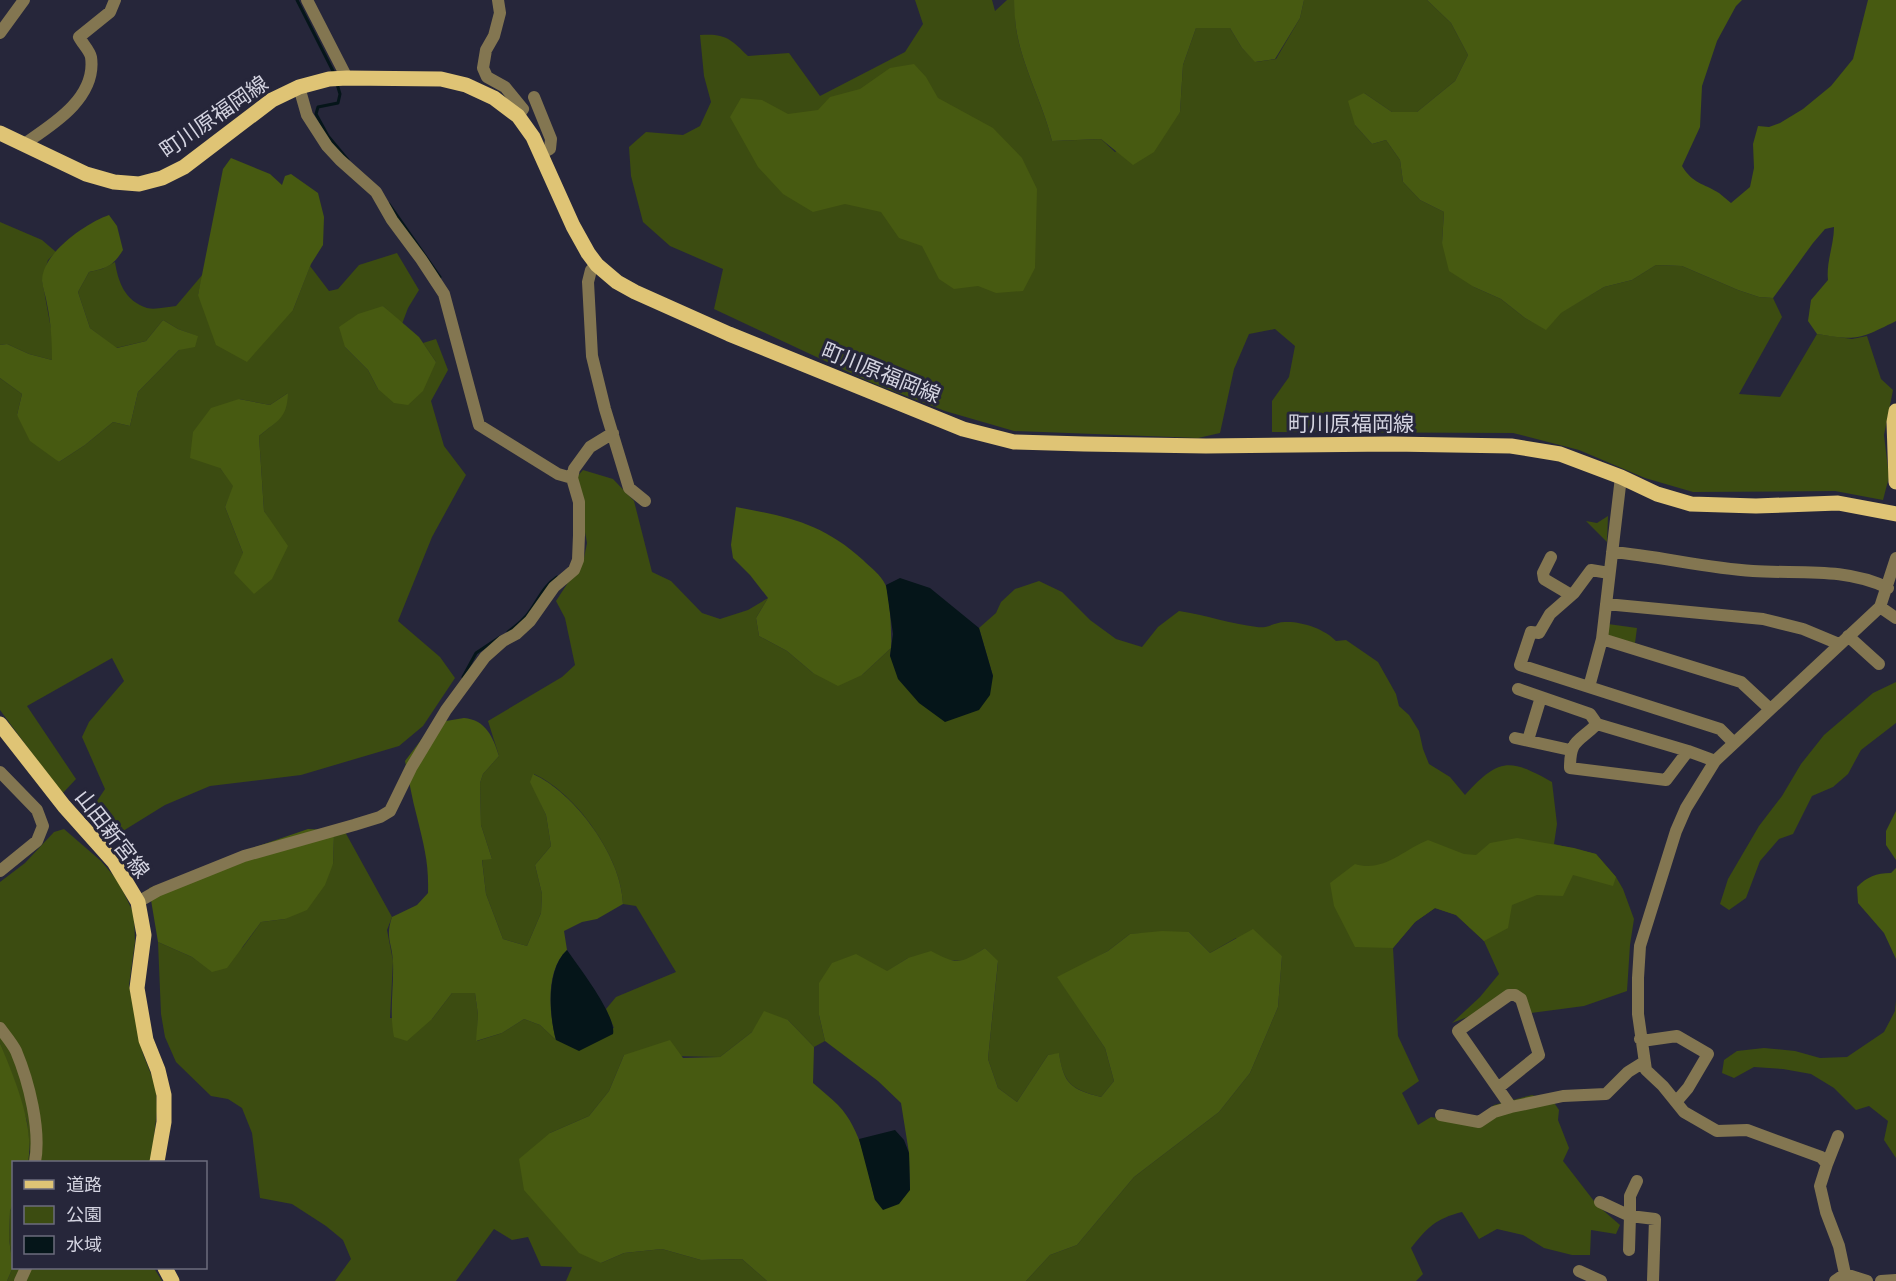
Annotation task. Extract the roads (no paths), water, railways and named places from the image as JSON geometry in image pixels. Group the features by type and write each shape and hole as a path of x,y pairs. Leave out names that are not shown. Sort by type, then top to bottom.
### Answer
{"main road":[{"name":"町川原福岡線","path":"0,133 86,174 114,182 138,183 162,178 184,167 272,100 299,87 347,78 441,79 474,89 520,112 573,226 597,265 617,282 729,334 963,429 1014,442 1206,446 1381,444 1511,446 1560,454 1621,477 1657,494 1691,504 1755,507 1838,503 1896,514"},
{"path":"1896,411 1894,422 1896,482"},
{"name":"山田新宮線","path":"0,724 64,806 114,862 138,902 144,935 137,988 146,1040 158,1070 164,1095 164,1122 157,1161"}],"street":[{"path":"0,33 24,0"},
{"path":"24,144 60,119 86,86 90,76 91,56 79,37 110,12 115,0"},
{"path":"307,0 347,78"},
{"path":"498,0 500,13 494,36 486,50 483,69 487,77 505,87 520,112 542,116"},
{"path":"474,89 479,78 485,73"},
{"path":"299,87 307,115 327,146 376,192 392,220 422,259 444,294 479,425 558,474 572,478"},
{"path":"534,97 551,139 550,149 540,154"},
{"path":"597,265 591,270 588,282 592,356 629,488 645,501"},
{"path":"138,902 157,891 244,856 380,817 390,811 411,768 446,710 485,657 530,621 554,587 574,570 578,560 579,502 572,478 574,469 584,453 613,433"},
{"path":"1589,687 1602,639 1621,477"},
{"path":"1612,552 1646,555 1752,572 1810,571 1853,577 1888,588"},
{"path":"1551,557 1543,573 1544,579 1571,595"},
{"path":"1827,1164 1821,1156 1747,1130 1717,1131 1684,1112 1663,1086 1646,1070 1640,1039 1638,978 1640,946 1676,831 1686,808 1715,760 1880,607 1896,558"},
{"path":"1609,573 1591,570 1571,595 1550,615 1539,633 1531,632 1520,665 1720,729 1734,743"},
{"path":"1606,604 1764,620 1843,640 1879,664"},
{"path":"1880,607 1896,618"},
{"path":"1602,639 1741,682 1770,709"},
{"path":"1518,689 1590,714 1597,724 1715,760"},
{"path":"1528,740 1540,697"},
{"path":"1597,724 1570,750 1570,768 1666,780 1688,751"},
{"path":"1515,738 1570,750"},
{"path":"0,772 37,810 43,826 37,841 0,871"},
{"path":"1498,1088 1539,1055 1521,999 1515,995 1509,995 1458,1031 1511,1107"},
{"path":"0,1028 15,1049 27,1085 36,1127 35,1161"},
{"path":"1640,1039 1677,1036 1708,1054 1688,1088 1676,1102"},
{"path":"1441,1115 1479,1122 1511,1107 1563,1096 1606,1094 1628,1072 1644,1062"},
{"path":"1838,1136 1820,1186 1826,1212 1839,1246 1840,1277 1867,1281"},
{"path":"1629,1250 1630,1196 1637,1181"},
{"path":"1600,1202 1630,1216 1655,1219 1653,1281"},
{"path":"1579,1271 1600,1281"},
{"path":"1881,1281 1896,1280"}],"water":[{"path":"900,578 930,588 979,628 993,676 990,695 979,710 945,722 919,703 898,679 890,656 893,634 886,585"},
{"path":"567,950 596,991 613,1026 613,1034 579,1051 556,1040 552,1018 552,980 560,958"},
{"path":"895,1130 904,1140 909,1153 910,1190 899,1204 883,1210 875,1200 859,1139"}],"waterway":[{"path":"297,0 335,75"},
{"path":"337,84 340,94 338,103 318,107 316,114 328,136 348,160"},
{"path":"389,204 440,277"},
{"path":"508,632 527,615 546,587 557,577"},
{"path":"463,677 476,653 500,637"}]}
